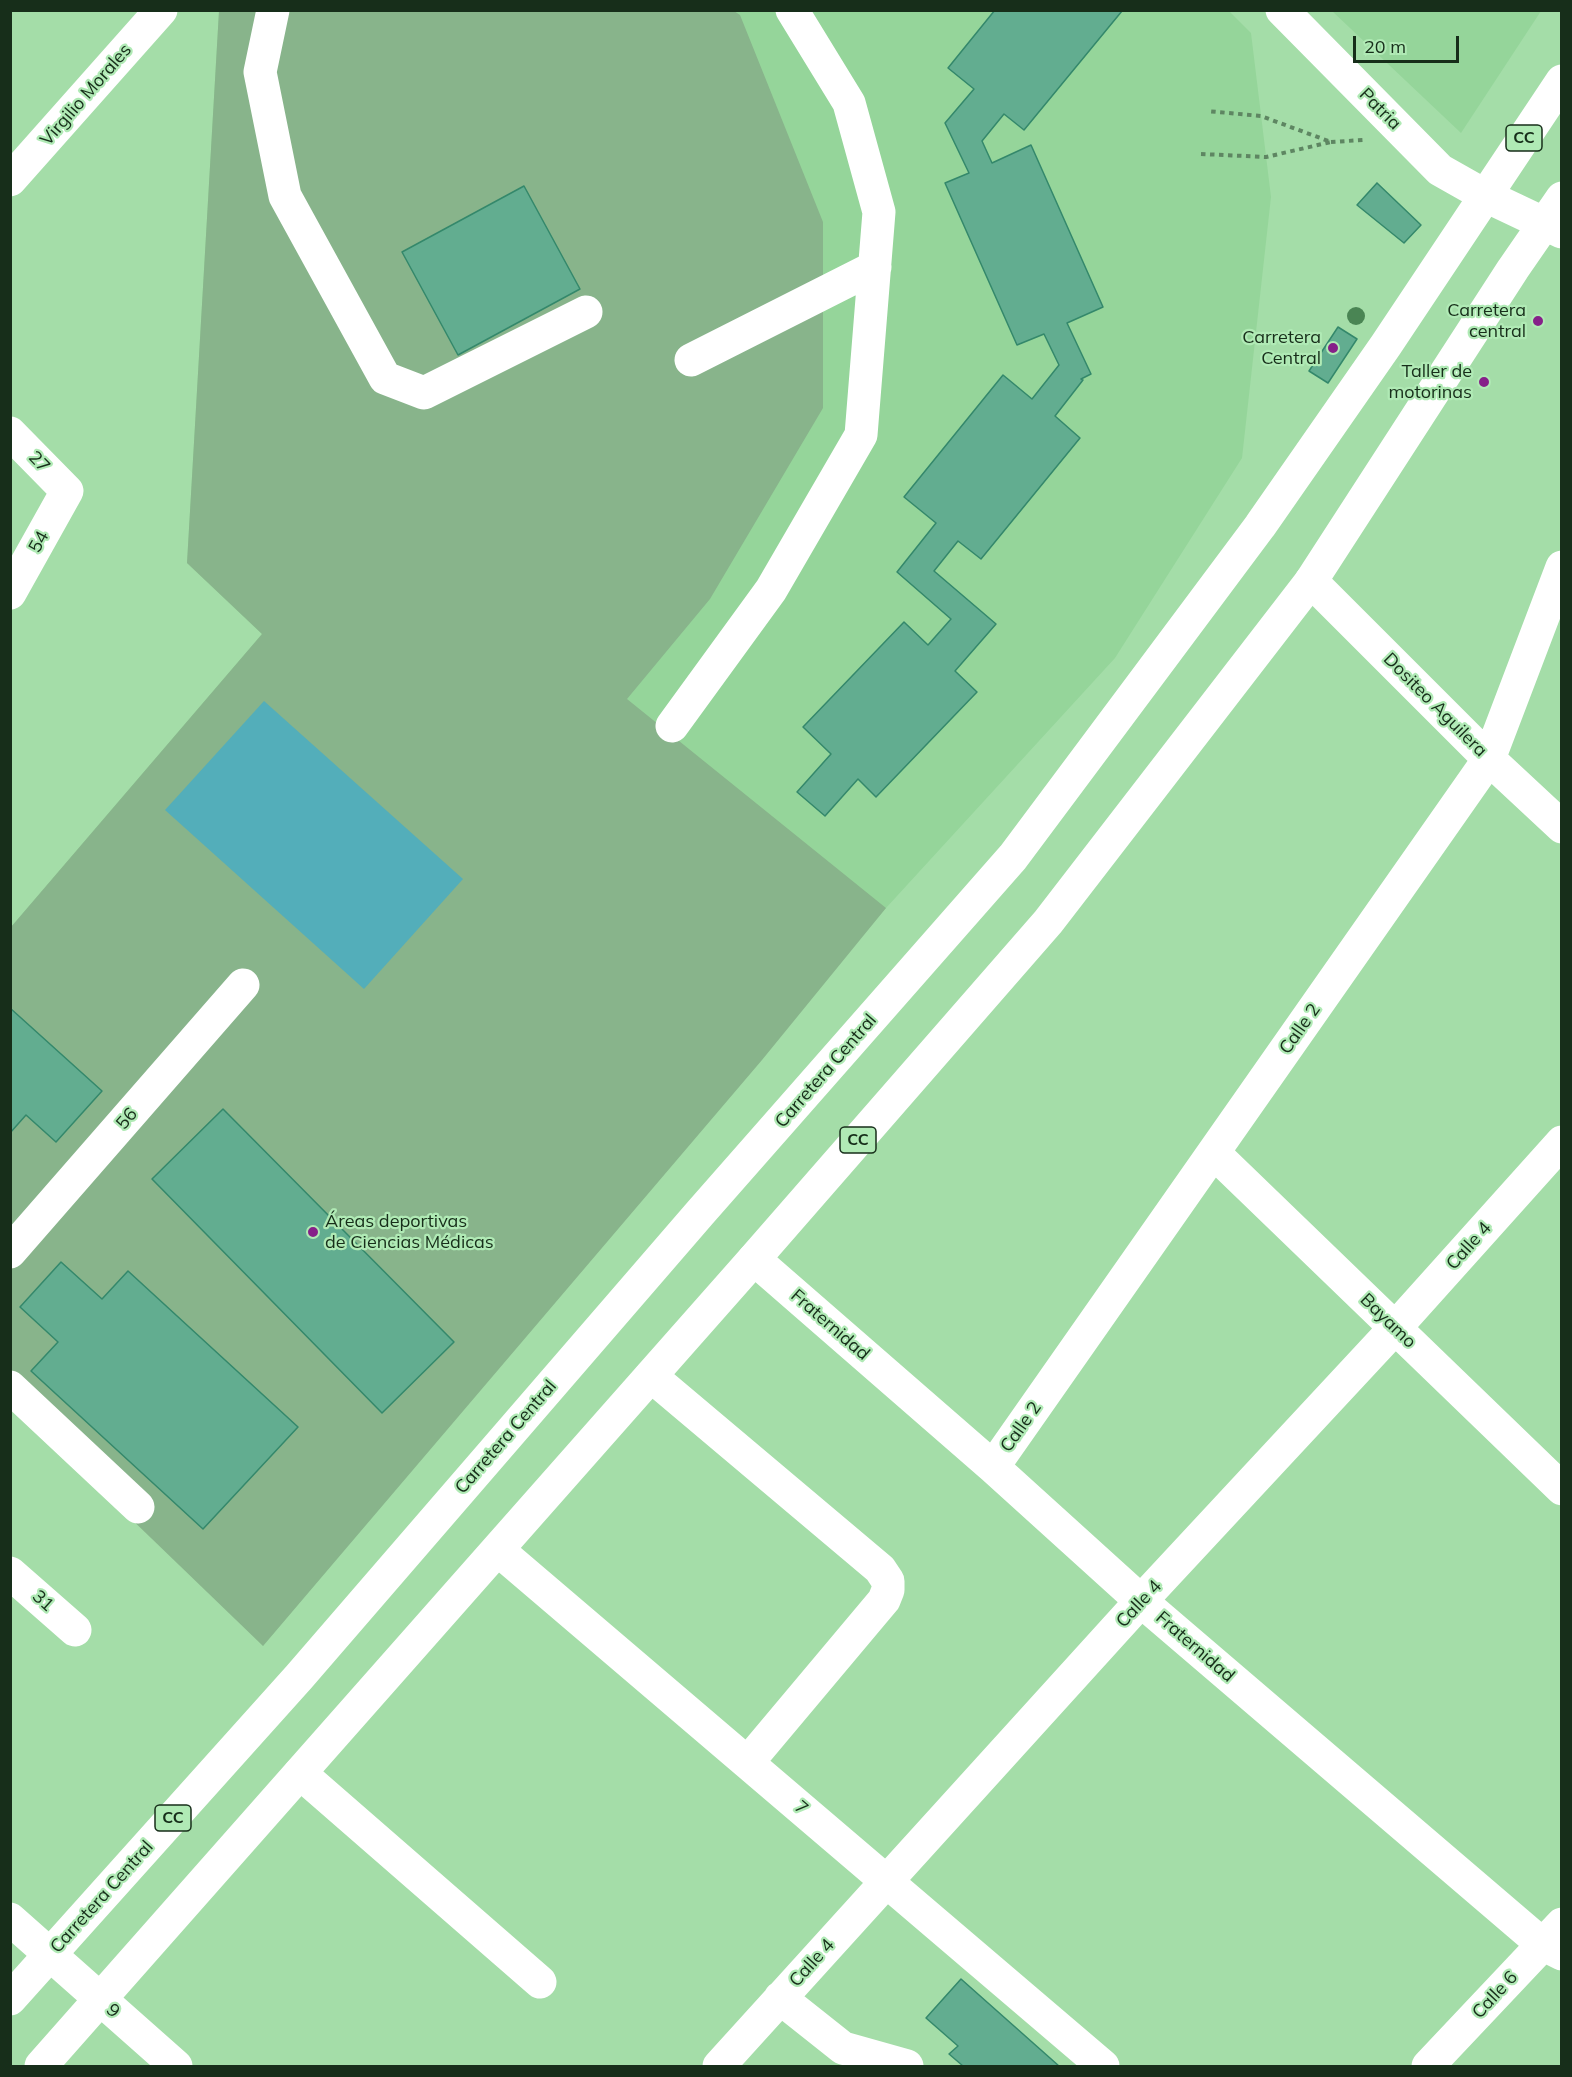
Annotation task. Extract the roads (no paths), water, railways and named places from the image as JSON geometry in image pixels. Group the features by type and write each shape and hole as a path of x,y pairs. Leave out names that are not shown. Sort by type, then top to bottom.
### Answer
{"street":[{"name":"Virgilio Morales","path":"10,180 161,10"},
{"path":"273,10 260,72 285,196 385,378 424,393 586,312"},
{"path":"672,726 771,590 861,435 879,212 849,103 792,10"},
{"name":"Patria","path":"1282,10 1440,170 1486,196 1556,218"},
{"name":"Carretera Central","path":"10,1999 299,1677 700,1213 1013,857 1260,526 1562,81"},
{"name":"CC","path":"41,2067 754,1259 1048,921 1311,581 1556,218"},
{"path":"691,360 875,267"},
{"name":"27","path":"10,433 67,491"},
{"name":"54","path":"10,592 67,491"},
{"name":"Calle 2","path":"993,1467 1489,759 1562,567"},
{"name":"Dositeo Aguilera","path":"1311,581 1489,759 1562,827"},
{"name":"56","path":"10,1252 243,985"},
{"name":"Calle 4","path":"719,2067 1141,1601 1395,1328 1562,1142"},
{"name":"Bayamo","path":"1214,1153 1562,1489"},
{"name":"Fraternidad","path":"754,1259 993,1467 1141,1601 1555,1940"},
{"path":"651,1376 880,1569 888,1581 888,1590 884,1600 748,1762"},
{"path":"10,1387 138,1507"},
{"name":"7","path":"498,1550 1103,2067"},
{"name":"31","path":"10,1573 75,1630"},
{"path":"300,1773 540,1982"},
{"name":"9","path":"10,1919 176,2067"},
{"name":"Calle 6","path":"1428,2067 1555,1940"},
{"path":"780,1998 847,2057 907,2067"}],"water":[{"path":"264,701 463,879 364,989 165,810"}],"place":[{"name":"Carretera central","path":"1538,321"},
{"name":"Carretera Central","path":"1333,348"},
{"name":"Taller de motorinas","path":"1484,382"},
{"name":"Áreas deportivas de Ciencias Médicas","path":"313,1232"}]}
